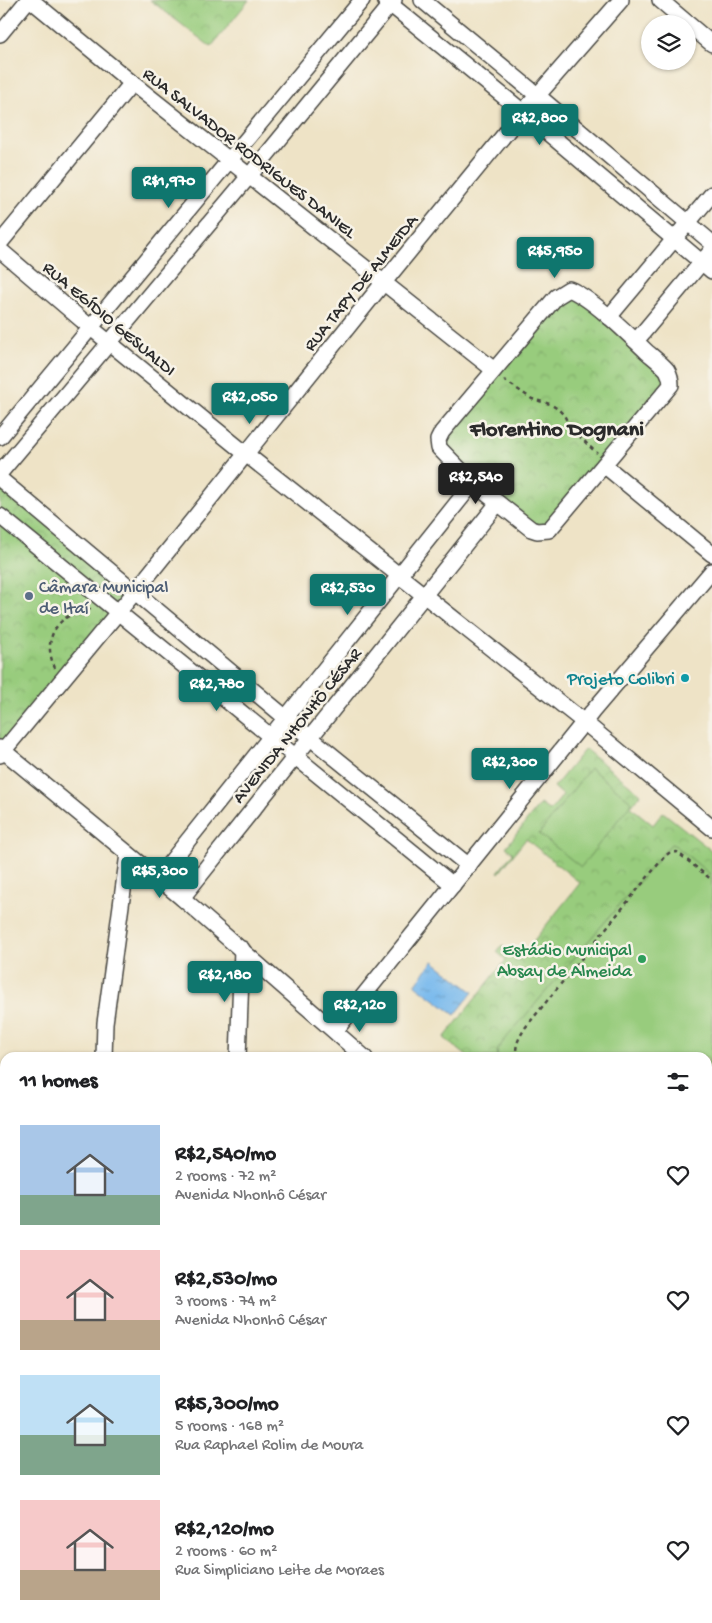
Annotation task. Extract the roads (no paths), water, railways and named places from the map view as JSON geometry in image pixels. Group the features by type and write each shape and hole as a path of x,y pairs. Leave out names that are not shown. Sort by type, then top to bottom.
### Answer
{"street":[{"path":"0,34 30,0"},
{"name":"RUA SALVADOR RODRIGUES DANIEL","path":"30,0 494,370"},
{"path":"0,436 362,0"},
{"path":"422,0 537,94 712,242"},
{"name":"RUA TAPY DE ALMEIDA","path":"1,751 134,593 537,94 621,0"},
{"path":"660,0 712,44"},
{"path":"0,473 250,175 390,1 707,267"},
{"path":"0,243 132,83"},
{"path":"598,175 612,158"},
{"path":"609,317 712,194"},
{"name":"RUA EGÍDIO GESUALDI","path":"0,250 90,327 246,454 584,722 712,828"},
{"path":"636,341 707,267 712,250"},
{"path":"569,289 578,293 636,341 666,370 671,378 671,385 549,530 531,530 473,483 439,448 438,440 442,432 562,292 569,289"},
{"path":"606,463 712,554"},
{"path":"0,479 134,593 469,866"},
{"name":"AVENIDA NHONHÔ CÉSAR","path":"158,878 473,483"},
{"name":"AVENIDA NHONHÔ CÉSAR","path":"182,898 498,502"},
{"path":"0,516 116,615 295,756 453,885"},
{"path":"335,1031 584,722 712,571"},
{"path":"1,751 182,898 358,1052"},
{"path":"104,1052 106,1023 128,854"},
{"path":"238,1052 242,949"}],"water":[{"path":"433,961 473,992 455,1015 415,985"}],"place":[{"name":"Câmara Municipal de Itaí","path":"29,596"},
{"name":"Projeto Colibri","path":"685,678"},
{"name":"Estádio Municipal Absay de Almeida","path":"642,959"}],"district":[{"name":"Florentino Dognani","path":"557,427"}]}
